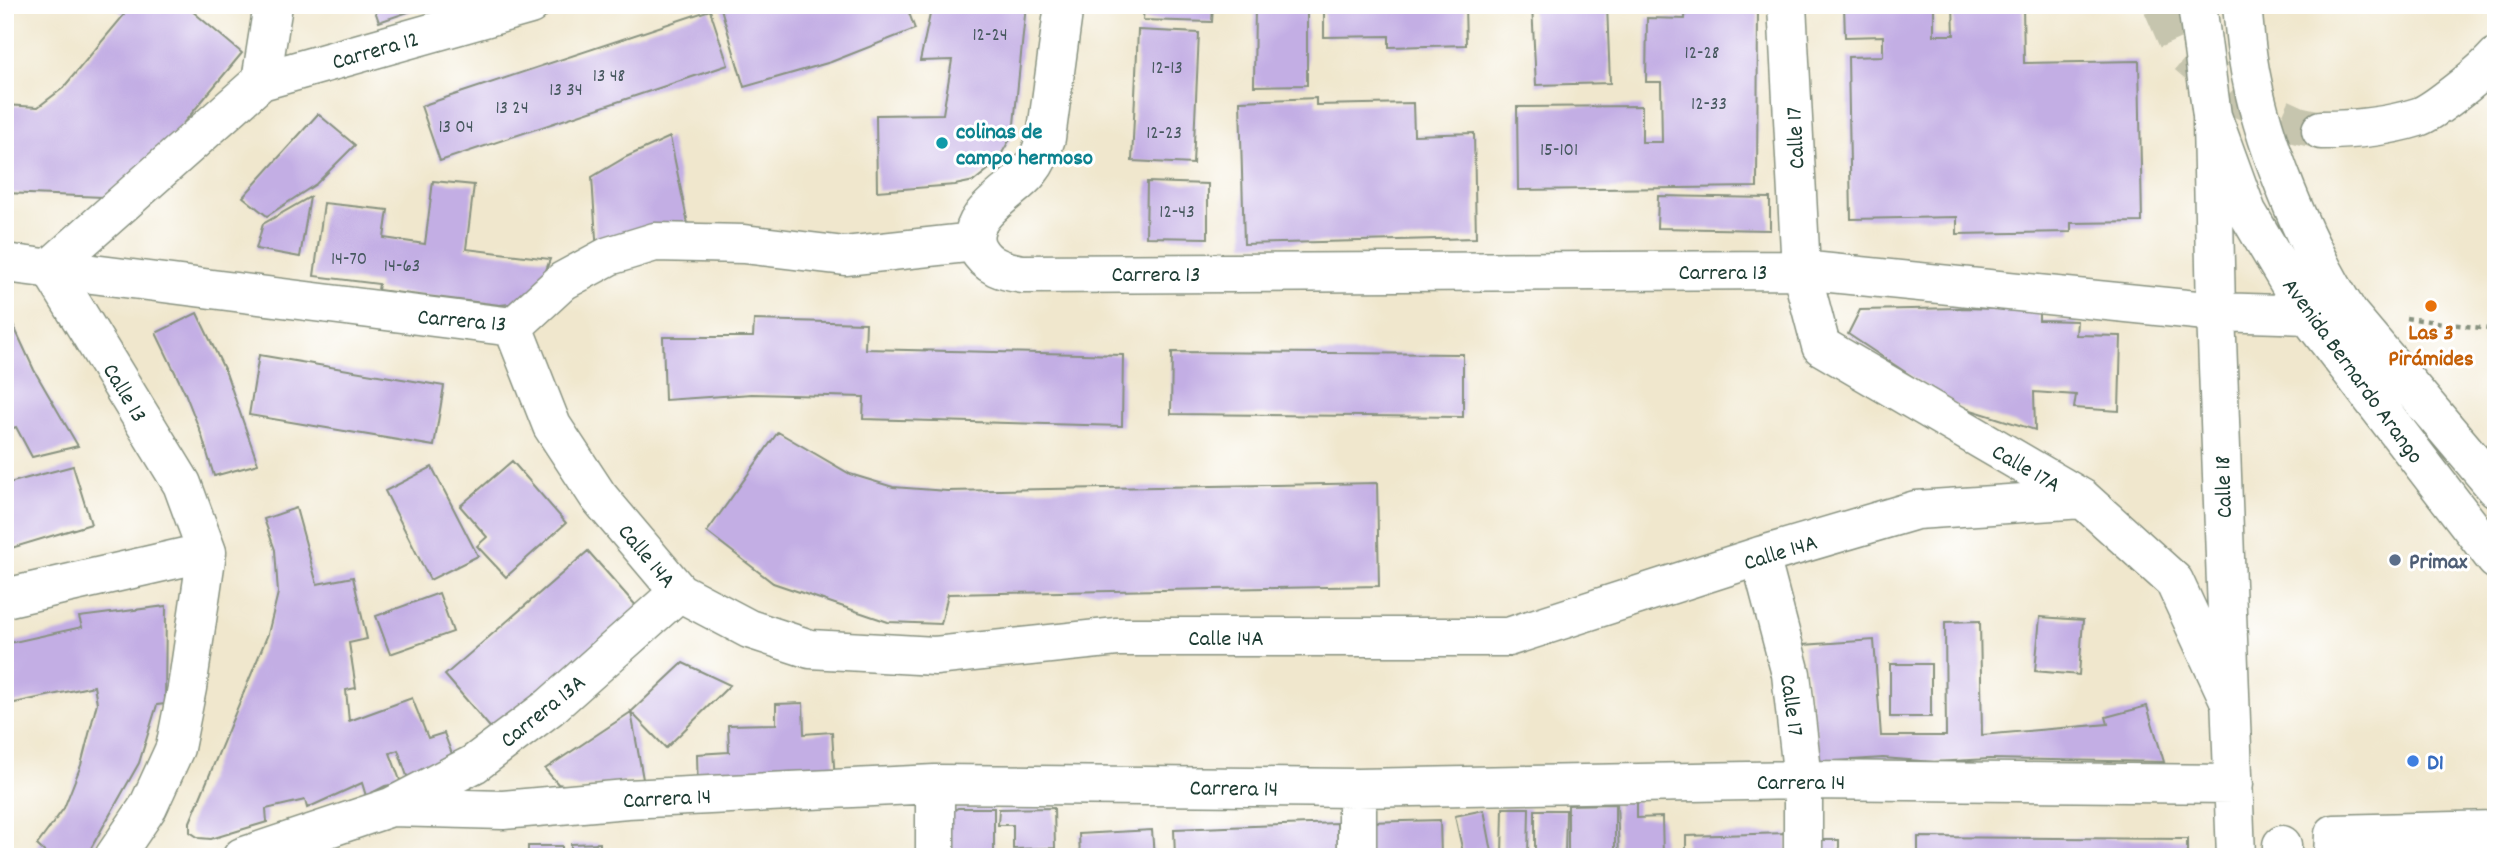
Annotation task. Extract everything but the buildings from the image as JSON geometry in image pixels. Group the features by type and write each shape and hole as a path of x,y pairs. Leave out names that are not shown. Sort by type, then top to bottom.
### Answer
{"street":[{"path":"50,268 261,81 273,5"},
{"name":"Carrera 12","path":"261,81 530,5"},
{"path":"975,242 980,218 1029,172 1042,149 1046,138 1064,5"},
{"name":"Calle 17","path":"1787,5 1801,270"},
{"name":"Avenida Bernardo Arango","path":"2197,5 2212,116 2247,212 2308,315 2496,560"},
{"name":"Avenida Bernardo Arango","path":"2242,5 2248,61 2267,138 2302,225 2337,295 2349,314 2496,488"},
{"path":"2321,130 2360,130 2421,116 2485,71 2496,57"},
{"name":"Calle 18","path":"2212,116 2228,700 2236,857"},
{"name":"Carrera 13","path":"5,263 513,327 563,281 609,256 655,242 744,244 845,256 975,242 986,261 995,267 1023,274 1801,270 2216,312 2349,314"},
{"name":"Calle 13","path":"50,268 182,484 207,551 187,688 175,747 148,807 114,857"},
{"name":"Calle 17A","path":"1801,270 1821,346 2083,499 2174,581 2228,700"},
{"name":"Calle 14A","path":"513,327 552,426 598,496 679,592 749,629 810,649 935,656 1117,637 1508,637 1760,556 1916,510 2083,499"},
{"path":"5,598 207,551"},
{"name":"Calle 17","path":"1760,556 1791,674 1803,780 1803,857"},
{"name":"Carrera 13A","path":"391,807 474,764 550,707 679,592"},
{"name":"Carrera 14","path":"242,857 391,807 503,810 627,799 934,784 1357,788 1803,780 2234,784"},
{"path":"934,784 934,857"},
{"path":"1357,788 1357,857"},
{"path":"2333,857 2334,834 2496,830"}],"path":[{"path":"2414,318 2496,330"}],"tunnel":[{"path":"2162,5 2182,51 2236,97 2298,125 2321,130"}],"place":[{"name":"colinas de campo hermoso","path":"942,143"},
{"name":"Las 3 Pirámides","path":"2431,306"},
{"name":"Primax","path":"2395,560"},
{"name":"D1","path":"2413,761"}]}
